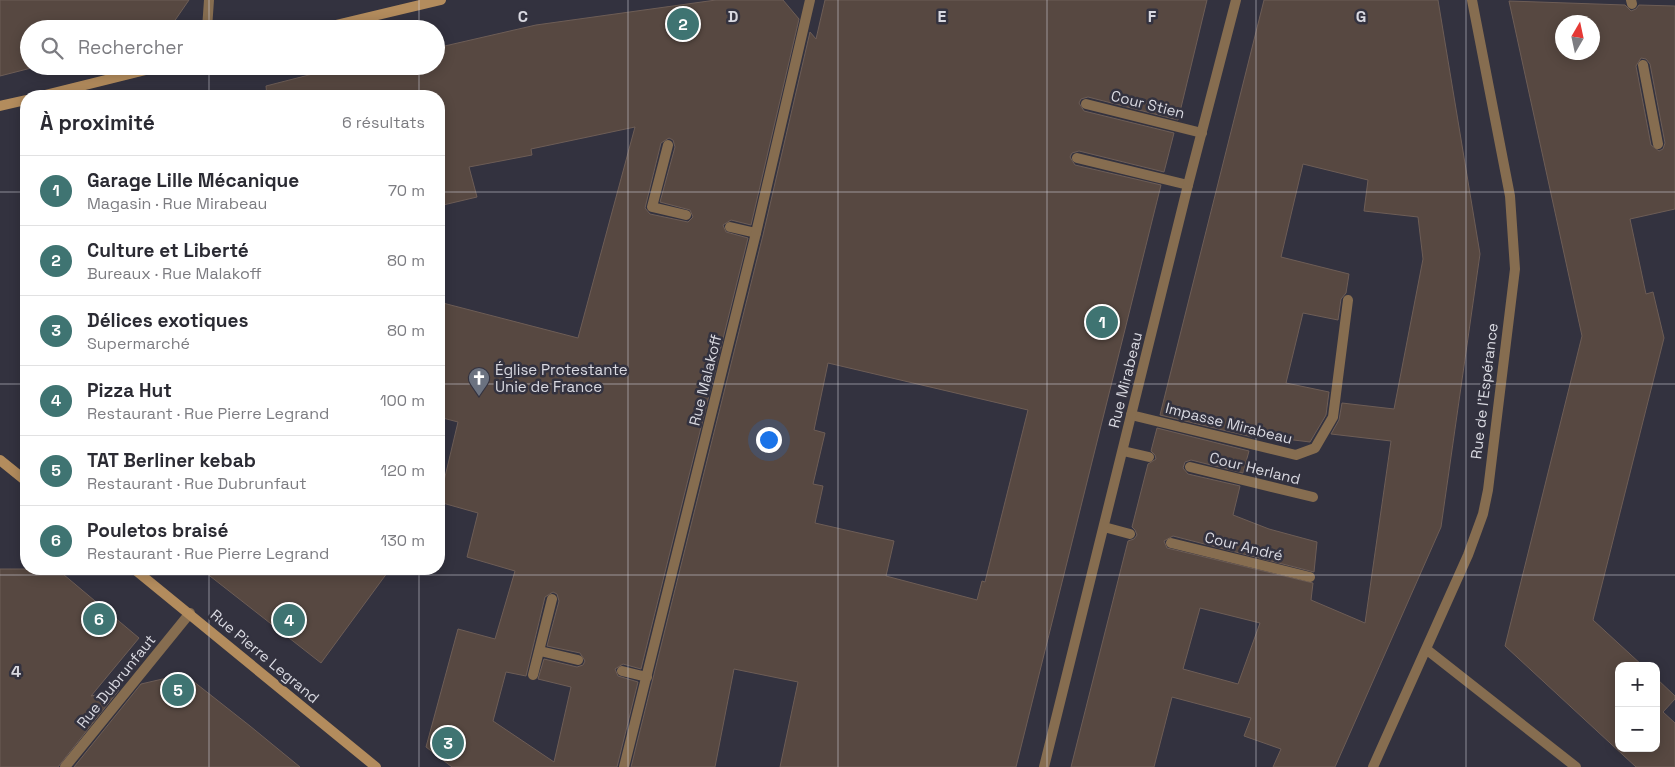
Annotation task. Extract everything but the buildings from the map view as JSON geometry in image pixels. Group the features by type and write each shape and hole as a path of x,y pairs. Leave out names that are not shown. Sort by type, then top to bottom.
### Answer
{"main road":[{"path":"357,20 441,0"},
{"path":"65,90 126,75"},
{"path":"0,106 20,101"},
{"path":"0,460 20,476"},
{"name":"Rue Pierre Legrand","path":"142,575 376,767"}],"street":[{"path":"208,20 209,0"},
{"name":"Rue Malakoff","path":"624,767 756,233 810,0"},
{"name":"Rue Mirabeau","path":"1044,767 1188,185 1236,0"},
{"name":"Rue de l'Espérance","path":"1373,767 1468,555 1483,514 1488,490 1515,268 1514,230 1510,196 1472,0"},
{"path":"1643,65 1658,144"},
{"name":"Cour Stien","path":"1086,104 1202,133"},
{"path":"668,145 652,206 686,215"},
{"path":"1077,158 1188,185"},
{"path":"730,227 756,233"},
{"name":"Impasse Mirabeau","path":"1131,415 1296,455 1315,448 1333,416 1348,300"},
{"path":"1122,451 1149,457"},
{"name":"Cour Herland","path":"1190,467 1313,497"},
{"path":"1104,527 1130,534"},
{"name":"Cour André","path":"1171,543 1310,577"},
{"path":"533,676 552,599"},
{"name":"Rue Dubrunfaut","path":"65,767 190,613"},
{"path":"1426,649 1576,767"},
{"path":"540,651 578,660"},
{"path":"622,672 647,677"}],"place":[{"name":"Culture et Liberté","path":"683,24"},
{"name":"Garage Lille Mécanique","path":"1102,322"},
{"name":"Église Protestante Unie de France","path":"479,397"},
{"name":"Pouletos braisé","path":"99,619"},
{"name":"Pizza Hut","path":"289,620"},
{"name":"TAT Berliner kebab","path":"178,690"},
{"name":"Délices exotiques","path":"448,743"}]}
